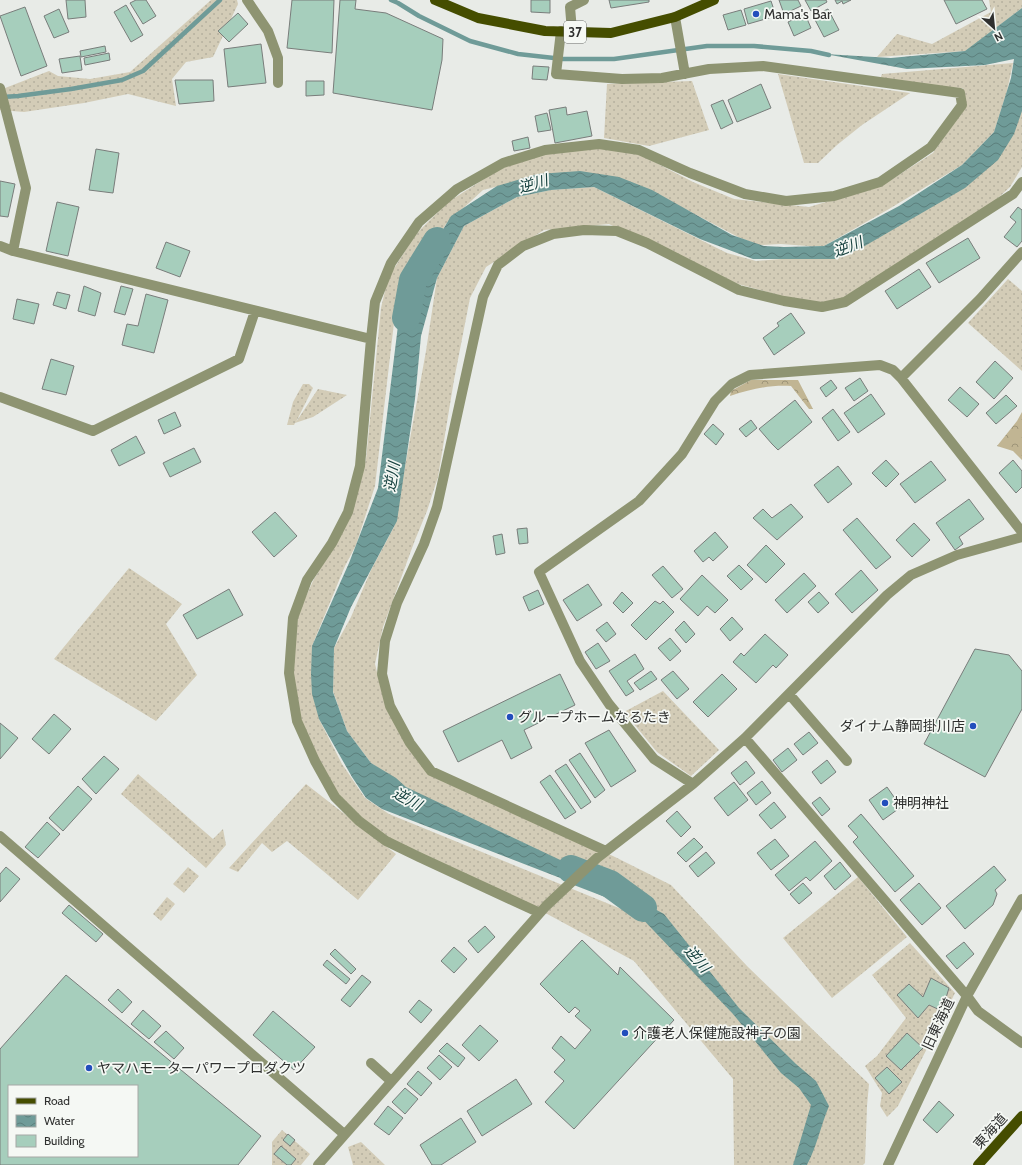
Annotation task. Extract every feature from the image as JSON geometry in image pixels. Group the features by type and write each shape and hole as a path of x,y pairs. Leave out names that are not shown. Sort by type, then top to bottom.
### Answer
{"main road":[{"name":"37","path":"435,0 478,18 545,31 611,33 675,17 714,0"},
{"name":"東海道","path":"978,1165 1022,1116"}],"street":[{"path":"247,0 268,31 278,58 278,83"},
{"path":"572,31 570,7 584,0"},
{"path":"675,17 685,74"},
{"path":"543,910 419,857 386,841 360,821 335,797 315,761 297,721 289,673 293,618 307,580 332,543 348,512 360,466 375,302 391,263 419,222 457,189 503,163 545,150 599,144 639,150 690,173 745,194 786,201 834,196 880,182 931,147 962,105 960,93 763,66 709,69 662,78 622,78 556,74 561,31"},
{"path":"0,89 26,188 13,251"},
{"path":"606,851 431,771 410,744 390,706 382,674 385,641 397,602 424,544 436,507 483,296 498,265 523,246 553,234 584,230 617,231 647,243 739,290 784,301 822,307 845,302 1013,194 1022,182"},
{"path":"0,246 13,251 371,339"},
{"path":"901,378 980,299 1022,252"},
{"path":"0,397 93,430 239,359 255,311"},
{"path":"693,784 654,759 610,704 580,661 539,572 639,501 682,454 715,401 732,384 750,375 880,365 893,370 901,378 1022,532"},
{"path":"318,1165 543,910 597,858 693,784 745,738 887,595 911,576 957,555 1022,538"},
{"path":"789,694 847,761"},
{"path":"745,738 967,996 978,1011 1022,1043"},
{"path":"0,836 344,1134"},
{"name":"旧東海道","path":"888,1165 967,996 1022,899"},
{"path":"371,1063 391,1081"}],"shaded area":[{"path":"211,0 237,0 238,4 213,57 186,62 172,79 176,106 128,94 84,103 24,112 0,110 0,90 49,71 58,76 90,79 130,72"},
{"path":"989,0 1022,0 1022,8 966,51 877,57 897,34 932,44 991,12"},
{"path":"1013,63 1007,91 994,132 962,165 824,246 781,244 760,245 740,238 689,211 551,173 483,190 446,224 395,314 375,486 356,545 345,566 312,646 319,719 342,764 365,798 389,814 636,915 641,919 635,911 406,787 371,763 347,731 333,691 334,648 351,617 371,570 394,527 426,351 437,278 464,226 517,197 551,190 594,187 727,253 756,261 781,259 836,259 911,219 1022,111 1022,167 1010,187 976,218 845,302 813,306 738,284 609,224 544,230 486,267 470,298 454,380 438,477 427,511 383,627 375,664 385,704 427,772 615,857 671,885 748,967 869,1084 865,1163 863,1165 734,1165 733,1079 634,961 538,909 388,840 336,795 299,721 292,680 298,614 313,581 351,516 366,459 381,308 388,278 416,234 448,202 500,169 546,152 599,148 639,154 693,182 734,199 809,207 883,185 933,153 966,106 963,88 914,87 879,82 882,74"},
{"path":"778,74 910,93 862,125 837,145 818,163 804,163"},
{"path":"692,81 709,130 649,146 604,138 607,84"},
{"path":"1008,279 1022,291 1022,371 968,323"},
{"path":"303,384 309,384 313,388 296,422 318,389 347,395 313,417 295,423 294,425 287,425 293,402"},
{"path":"129,568 182,604 166,624 197,675 156,721 54,659"},
{"path":"663,691 719,750 691,776 657,752 624,712"},
{"path":"138,774 213,839 223,829 226,845 206,868 121,794"},
{"path":"306,784 396,854 358,900 287,841 272,852 262,843 238,872 229,868"},
{"path":"188,867 199,876 184,893 173,884"},
{"path":"858,877 907,937 832,998 783,938"},
{"path":"167,897 175,904 161,921 153,914"},
{"path":"910,943 955,993 898,1106 887,1117 880,1106 882,1093 865,1066 877,1056 906,1018 872,975"},
{"path":"282,1130 310,1154 301,1165 272,1165 272,1142"},
{"path":"361,1142 385,1165 353,1165 348,1147"}],"green space":[{"path":"751,380 798,380 813,409 809,409 791,386 760,388 730,396 731,391"},
{"path":"1022,412 1022,460 1013,451 997,446 1017,421"}],"water":[{"path":"1022,8 1022,111 1014,134 998,160 965,188 863,247 836,259 753,259 700,239 594,187 551,190 517,197 464,226 437,278 421,336 415,399 397,521 351,607 334,648 333,692 347,731 371,763 396,778 406,787 592,875 664,914 739,1008 796,1064 816,1081 829,1106 814,1150 807,1165 793,1165 811,1105 799,1088 781,1073 733,1014 635,911 581,886 382,809 366,798 352,777 319,719 312,694 312,646 349,563 378,488 401,301 451,216 497,186 538,174 580,171 619,177 652,190 732,235 764,246 824,246 899,206 962,165 994,132 1011,78 1014,59 985,65 907,69 825,54 891,58 965,51"}],"building":[{"path":"66,0 85,0 86,17 68,19"},
{"path":"136,0 146,0 156,16 143,24 130,3"},
{"path":"292,0 334,0 332,53 287,48"},
{"path":"340,0 356,0 355,9 386,13 443,39 442,60 432,110 333,93"},
{"path":"531,0 550,0 550,13 531,12"},
{"path":"609,0 649,0 649,2 611,8"},
{"path":"779,0 798,0 801,6 784,14"},
{"path":"805,0 826,0 827,2 811,11"},
{"path":"835,0 851,0 843,4 842,1 837,4"},
{"path":"944,0 982,0 987,9 956,24"},
{"path":"771,1 776,16 748,24 744,9"},
{"path":"126,5 143,35 131,42 114,12"},
{"path":"25,7 47,66 21,76 0,16"},
{"path":"59,9 69,32 54,38 44,16"},
{"path":"828,9 839,30 824,37 813,16"},
{"path":"741,10 746,25 728,30 723,15"},
{"path":"238,13 248,24 229,42 218,31"},
{"path":"805,14 811,28 794,36 788,22"},
{"path":"261,44 266,83 228,87 224,49"},
{"path":"105,46 106,52 81,57 80,51"},
{"path":"109,53 110,60 85,65 84,58"},
{"path":"80,56 82,70 62,73 59,59"},
{"path":"533,66 549,67 547,80 532,79"},
{"path":"175,80 213,80 214,101 179,104"},
{"path":"306,81 324,81 324,95 306,96"},
{"path":"761,84 771,108 737,122 728,100"},
{"path":"723,100 733,123 721,129 711,105"},
{"path":"566,107 567,115 587,111 592,136 555,143 549,110"},
{"path":"547,113 551,130 538,132 535,116"},
{"path":"528,137 530,148 514,151 512,141"},
{"path":"96,149 119,153 113,193 89,190"},
{"path":"0,181 15,184 8,217 0,216"},
{"path":"57,202 79,207 68,256 46,251"},
{"path":"1018,207 1022,210 1022,241 1017,247 1004,237 1016,222 1010,217"},
{"path":"968,238 980,258 939,283 926,263"},
{"path":"166,242 190,251 180,277 156,268"},
{"path":"919,269 931,287 897,309 885,291"},
{"path":"84,286 101,293 95,316 78,311"},
{"path":"121,286 133,289 125,315 114,312"},
{"path":"57,292 70,295 66,309 53,305"},
{"path":"146,294 168,300 154,353 122,345 127,324 138,326"},
{"path":"17,299 39,304 34,324 13,319"},
{"path":"791,313 805,333 774,355 763,338 779,326 777,323"},
{"path":"51,359 74,366 66,395 42,389"},
{"path":"995,361 1013,378 994,399 976,382"},
{"path":"860,378 868,391 854,401 845,388"},
{"path":"831,380 837,388 826,397 820,388"},
{"path":"960,387 979,404 967,417 948,400"},
{"path":"871,394 885,414 858,433 844,413"},
{"path":"1006,395 1017,406 996,424 986,413"},
{"path":"795,400 812,422 778,450 759,429"},
{"path":"833,409 850,432 838,441 822,418"},
{"path":"175,412 181,426 164,434 158,420"},
{"path":"751,420 757,428 746,437 739,429"},
{"path":"713,424 724,434 716,445 704,434"},
{"path":"136,436 145,453 119,466 111,450"},
{"path":"194,448 201,462 170,477 163,463"},
{"path":"886,460 899,474 886,487 872,473"},
{"path":"1013,460 1022,471 1022,487 1016,493 999,473"},
{"path":"931,461 946,480 915,503 900,484"},
{"path":"838,466 852,484 828,503 814,485"},
{"path":"969,499 984,519 959,537 963,544 955,550 936,523"},
{"path":"791,504 803,517 777,540 753,518 763,509 772,518"},
{"path":"275,512 297,536 274,557 252,532"},
{"path":"857,518 891,557 876,569 843,530"},
{"path":"914,523 930,540 912,557 896,540"},
{"path":"527,528 528,543 519,544 517,529"},
{"path":"715,532 728,547 713,561 709,557 703,562 694,551"},
{"path":"502,534 505,553 496,555 493,536"},
{"path":"766,545 785,564 766,583 747,565"},
{"path":"739,565 753,579 741,590 727,576"},
{"path":"663,566 683,589 672,598 652,575"},
{"path":"861,570 878,590 852,613 835,594"},
{"path":"804,573 816,586 787,613 775,600"},
{"path":"702,575 728,600 715,613 707,606 698,616 680,599"},
{"path":"588,584 602,605 577,621 563,600"},
{"path":"229,589 243,615 197,639 183,615"},
{"path":"538,590 544,604 529,611 523,597"},
{"path":"622,592 633,603 623,613 613,603"},
{"path":"819,592 829,603 818,613 808,602"},
{"path":"655,601 660,604 663,601 674,612 646,640 631,625"},
{"path":"732,617 743,629 730,641 720,629"},
{"path":"684,621 695,634 686,643 675,630"},
{"path":"607,622 616,634 606,642 596,630"},
{"path":"765,634 788,655 776,668 773,665 756,683 733,662 741,653 744,656"},
{"path":"670,638 681,651 670,661 658,648"},
{"path":"598,643 610,661 596,669 585,652"},
{"name":"ダイナム静岡掛川店","path":"975,649 1009,655 1022,671 1022,709 985,777 924,744"},
{"path":"635,654 644,669 627,681 634,691 626,696 609,671"},
{"path":"651,671 657,679 640,690 634,683"},
{"path":"673,671 689,689 677,699 661,680"},
{"name":"グループホームなるたき","path":"560,674 575,705 524,730 532,748 511,759 502,740 458,762 443,731"},
{"path":"722,674 737,689 708,717 693,702"},
{"path":"54,714 71,729 49,754 32,739"},
{"path":"0,723 18,738 0,759"},
{"path":"609,730 636,771 611,787 585,743"},
{"path":"809,732 818,743 803,755 794,744"},
{"path":"788,748 797,760 782,772 773,760"},
{"path":"580,753 605,790 595,798 569,760"},
{"path":"104,756 119,769 96,794 82,779"},
{"path":"827,760 836,772 821,784 812,772"},
{"path":"746,761 755,773 740,785 731,773"},
{"path":"566,764 591,802 581,809 555,771"},
{"path":"550,775 576,812 565,819 540,782"},
{"path":"762,781 771,793 756,805 747,793"},
{"path":"734,782 748,800 728,816 714,798"},
{"path":"78,786 92,799 63,831 49,818"},
{"name":"神明神社","path":"887,787 901,807 883,820 869,800"},
{"path":"820,797 830,809 822,816 812,803"},
{"path":"774,802 786,817 771,829 759,815"},
{"path":"677,811 691,827 681,837 666,821"},
{"path":"861,814 914,876 895,892 853,842 858,837 848,826"},
{"path":"47,822 60,834 38,858 25,847"},
{"path":"694,838 703,847 686,862 677,853"},
{"path":"775,839 789,856 771,870 757,853"},
{"path":"815,841 832,861 810,881 806,877 789,891 775,875"},
{"path":"706,852 715,863 698,877 689,866"},
{"path":"840,862 851,876 835,890 824,876"},
{"path":"994,866 1006,880 995,890 997,894 993,905 965,929 946,906"},
{"path":"6,867 20,879 0,902 0,874"},
{"path":"803,883 812,893 799,904 790,894"},
{"path":"919,883 941,908 922,925 900,900"},
{"path":"69,905 103,934 96,942 62,913"},
{"path":"485,926 495,937 478,953 468,941"},
{"name":"介護老人保健施設神子の園","path":"582,940 618,975 620,967 674,1020 574,1129 545,1102 564,1081 554,1072 565,1060 552,1048 561,1036 575,1049 591,1030 575,1016 580,1011 575,1007 569,1013 540,984"},
{"path":"964,942 974,954 957,969 946,956"},
{"path":"454,947 467,959 454,973 441,961"},
{"path":"335,949 356,969 351,974 330,954"},
{"path":"327,960 350,979 346,984 323,965"},
{"name":"ヤマハモーターパワープロダクツ","path":"66,975 261,1136 238,1165 0,1165 0,1049"},
{"path":"362,975 371,982 350,1007 341,1000"},
{"path":"931,978 949,988 942,1011 929,1005 918,1018 897,995 909,984 923,997"},
{"path":"118,989 132,1002 122,1013 108,1000"},
{"path":"419,1000 432,1010 421,1023 409,1012"},
{"path":"143,1010 161,1026 149,1039 131,1024"},
{"path":"273,1011 315,1047 294,1070 253,1035"},
{"path":"480,1025 498,1041 479,1061 462,1045"},
{"path":"166,1031 184,1048 174,1059 154,1042"},
{"path":"907,1033 923,1048 901,1070 886,1056"},
{"path":"447,1043 465,1058 458,1067 439,1051"},
{"path":"439,1055 452,1067 440,1080 427,1068"},
{"path":"887,1067 902,1082 889,1094 875,1078"},
{"path":"418,1071 432,1083 421,1096 407,1084"},
{"path":"516,1079 532,1104 482,1136 467,1111"},
{"path":"405,1088 418,1099 405,1114 392,1102"},
{"path":"939,1101 954,1115 937,1133 923,1120"},
{"path":"388,1106 403,1118 389,1135 374,1124"},
{"path":"461,1118 476,1142 441,1165 432,1165 420,1145"},
{"path":"288,1134 295,1140 290,1146 283,1140"},
{"path":"281,1146 296,1159 291,1165 287,1165 274,1154"}],"waterway":[{"path":"2,97 71,89 122,80 143,71 220,0"},
{"path":"391,0 419,16 470,41 518,54 563,59 614,59 707,46 754,46 811,51 829,55"},
{"name":"逆川","path":"406,318 413,280 437,241"},
{"name":"逆川","path":"571,869 610,884 643,908"}],"place":[{"name":"Mama's Bar","path":"756,14"},
{"name":"グループホームなるたき","path":"510,717"},
{"name":"ダイナム静岡掛川店","path":"973,726"},
{"name":"神明神社","path":"885,803"},
{"name":"介護老人保健施設神子の園","path":"625,1033"},
{"name":"ヤマハモーターパワープロダクツ","path":"89,1068"}]}
